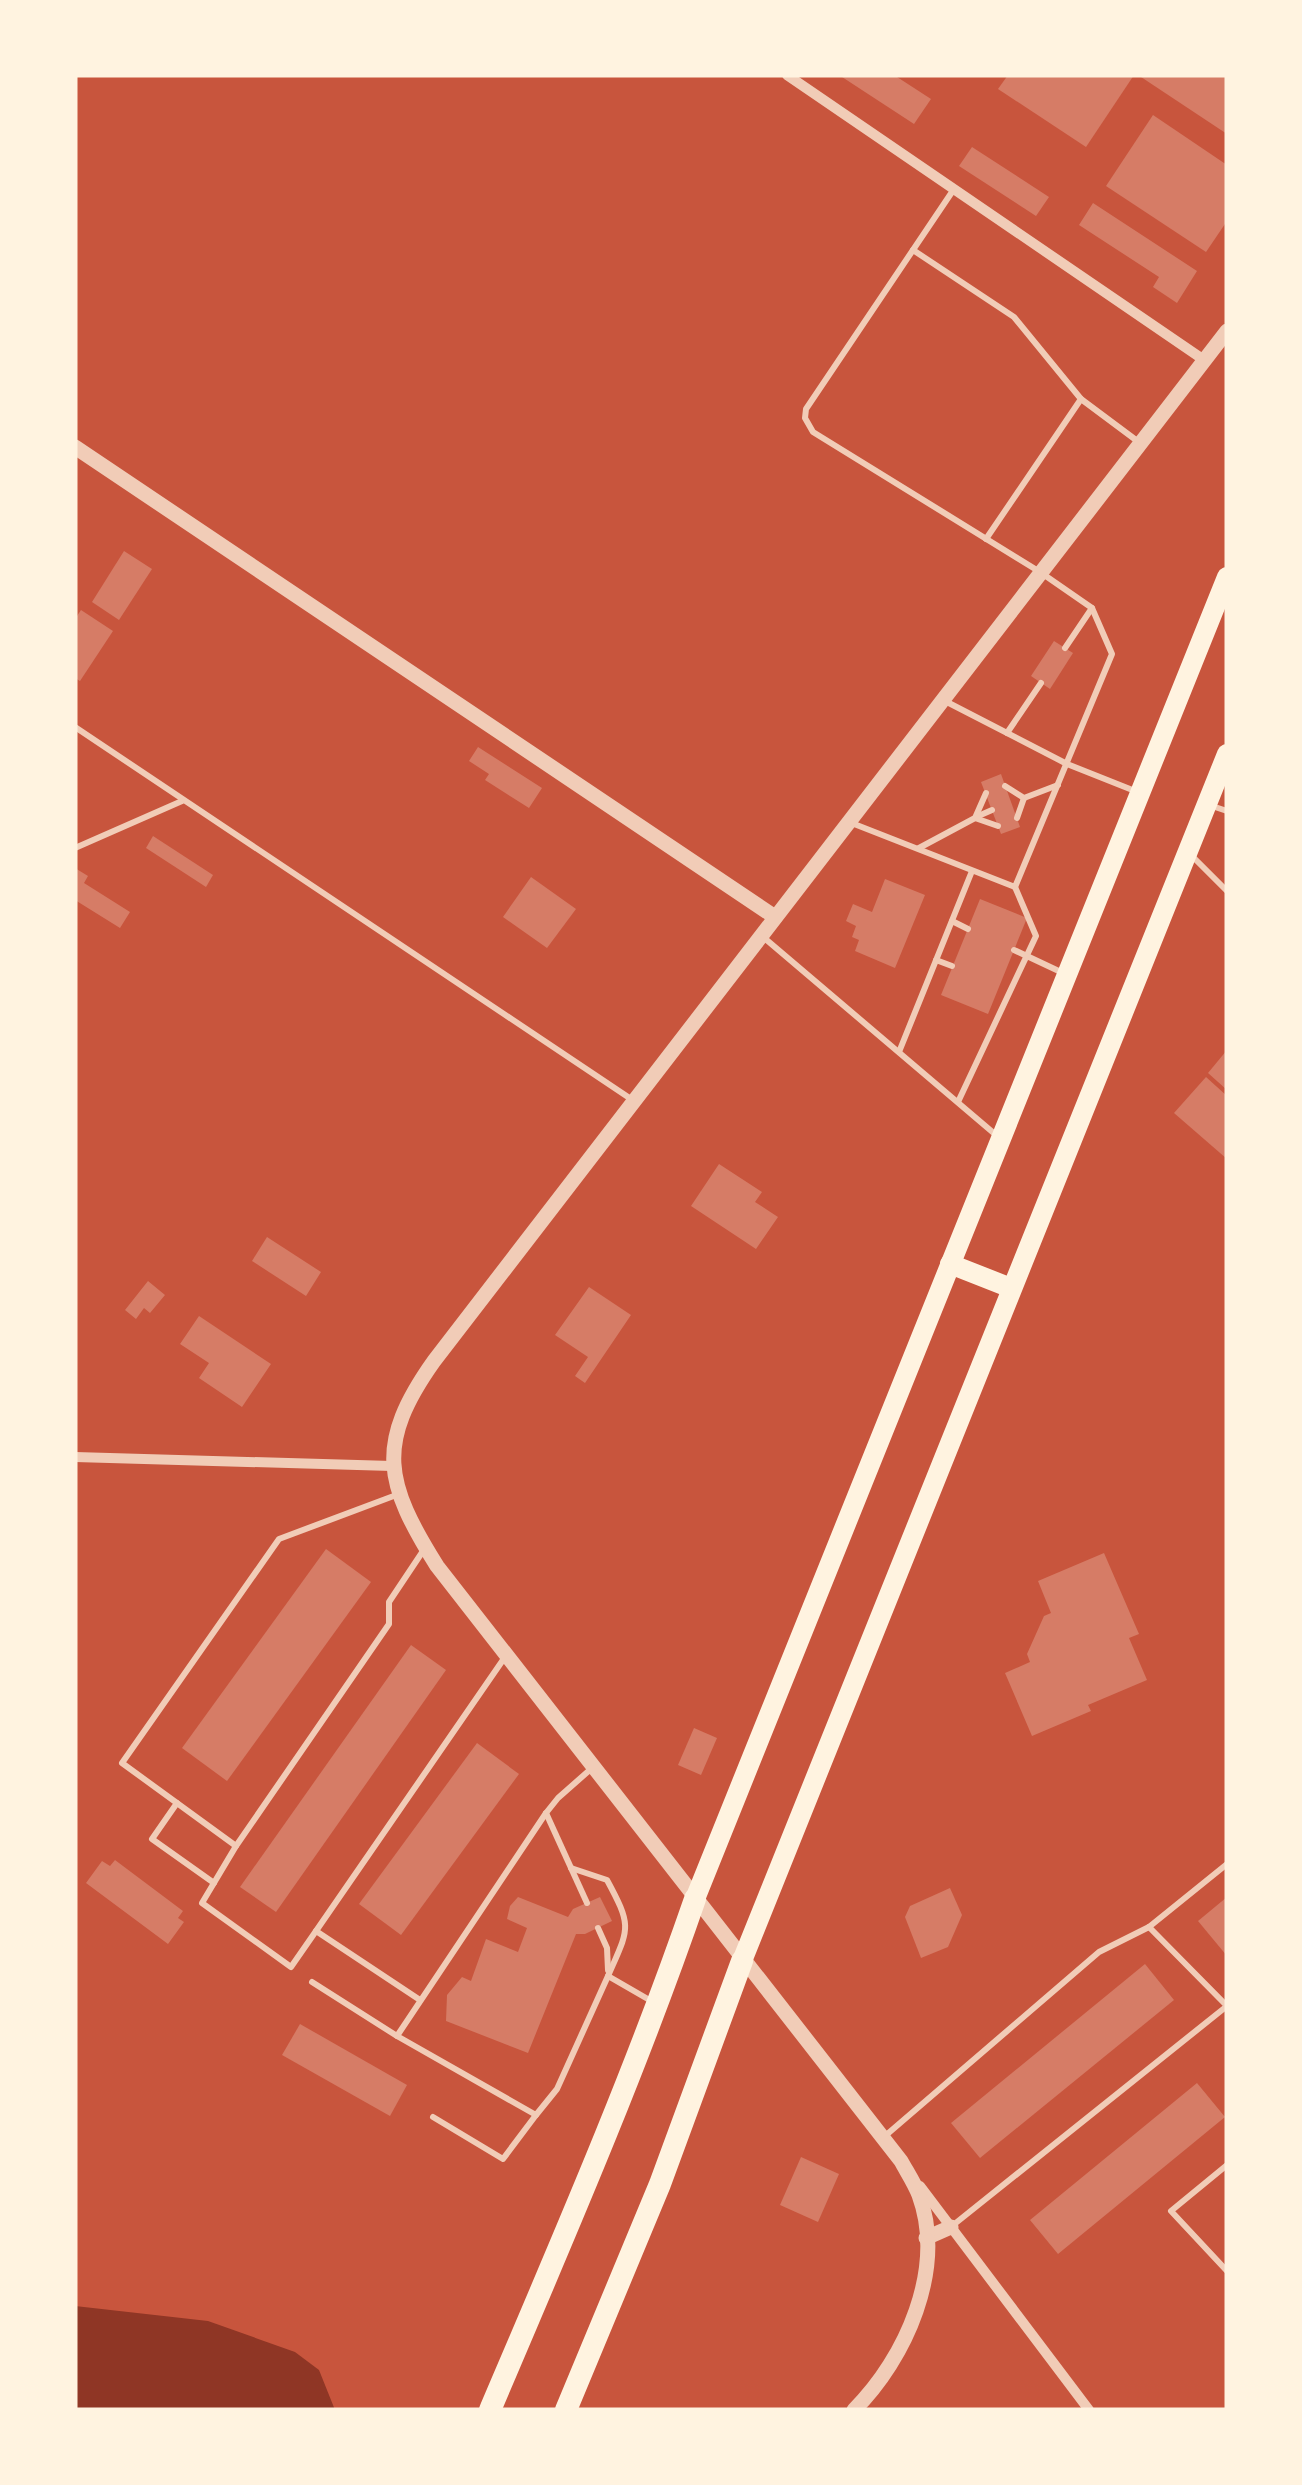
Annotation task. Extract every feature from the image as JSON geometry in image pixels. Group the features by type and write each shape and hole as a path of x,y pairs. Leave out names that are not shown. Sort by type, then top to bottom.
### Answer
{"highway":[{"path":"494,2400 558,2256 659,2005 695,1900"},
{"path":"566,2410 660,2184 742,1961"}],"main road":[{"path":"695,1900 1225,589"},
{"path":"742,1961 1187,852 1217,808 1227,754"},
{"path":"950,1264 1011,1288"}],"street":[{"path":"787,75 1204,360"},
{"path":"1089,2410 901,2161 505,1657 425,1548 400,1494 392,1452 402,1415 422,1378 1227,331"},
{"path":"75,447 775,917"},
{"path":"75,1457 392,1466"},
{"path":"854,2410 885,2373 907,2334 922,2289 926,2238 919,2194 901,2161"},
{"path":"926,2238 951,2226"}],"lane":[{"path":"954,188 806,408 805,418 813,432 1092,608 1112,654 1015,888"},
{"path":"913,250 1014,317 1081,399 1140,443"},
{"path":"986,539 1081,399"},
{"path":"1065,648 1092,608"},
{"path":"1007,733 1042,683"},
{"path":"942,700 1067,764 1141,793"},
{"path":"75,727 632,1100"},
{"path":"1012,804 1058,785"},
{"path":"1005,786 1024,798"},
{"path":"975,818 986,793"},
{"path":"1017,818 1024,798"},
{"path":"75,848 182,801"},
{"path":"918,849 992,810"},
{"path":"975,818 998,826"},
{"path":"848,821 1015,888 1036,936 958,1102"},
{"path":"1187,852 1227,891"},
{"path":"899,1052 972,870"},
{"path":"952,922 968,929"},
{"path":"761,935 1001,1139"},
{"path":"1014,950 1067,975"},
{"path":"936,960 952,966"},
{"path":"999,987 1010,991"},
{"path":"236,1846 122,1763 280,1539 400,1494"},
{"path":"425,1548 389,1602 390,1624 236,1846 202,1903 291,1967 505,1657"},
{"path":"397,2036 546,1813 592,1768"},
{"path":"177,1803 152,1840 214,1883"},
{"path":"546,1813 587,1903"},
{"path":"883,2138 1100,1952 1148,1927 1227,1864"},
{"path":"433,2117 503,2159 557,2089 627,1932 626,1914 607,1880 571,1868"},
{"path":"951,2226 1227,2006 1148,1927"},
{"path":"598,1928 607,1948 608,1976"},
{"path":"316,1931 420,2000"},
{"path":"608,1976 659,2005"},
{"path":"312,1982 397,2036 536,2115"},
{"path":"1227,2165 1171,2211 1227,2271"}],"shaded area":[{"path":"75,2306 208,2321 295,2352 319,2370 335,2410 75,2410"}],"building":[{"path":"839,75 894,75 931,99 914,124"},
{"path":"1008,75 1134,75 1086,147 998,89"},
{"path":"1138,75 1227,75 1227,134"},
{"path":"1153,115 1227,165 1227,221 1206,252 1106,186"},
{"path":"972,147 1049,197 1036,216 959,166"},
{"path":"1093,203 1197,271 1177,303 1153,287 1159,277 1079,225"},
{"path":"124,551 152,569 119,620 92,602"},
{"path":"81,610 113,631 80,681 75,678 75,619"},
{"path":"1054,641 1073,653 1050,689 1031,676"},
{"path":"478,747 542,788 529,808 485,780 489,774 469,761"},
{"path":"1001,774 1020,827 1001,834 981,782"},
{"path":"153,836 213,875 206,887 146,848"},
{"path":"75,868 88,876 84,883 130,912 120,928 75,900"},
{"path":"531,877 576,909 547,948 503,917"},
{"path":"885,879 925,895 895,968 855,951 859,940 852,937 856,926 846,921 853,904 872,912"},
{"path":"980,899 1027,918 988,1014 941,995"},
{"path":"1227,1050 1227,1090 1208,1073"},
{"path":"1206,1077 1227,1096 1227,1159 1174,1113"},
{"path":"719,1164 762,1192 755,1202 778,1217 756,1249 691,1206"},
{"path":"267,1237 321,1272 306,1296 252,1261"},
{"path":"148,1281 165,1295 150,1313 144,1308 136,1319 125,1310"},
{"path":"589,1287 631,1315 585,1383 575,1376 588,1357 555,1335"},
{"path":"199,1316 271,1364 242,1407 199,1378 209,1363 180,1344"},
{"path":"326,1549 371,1582 227,1781 182,1748"},
{"path":"1104,1553 1139,1634 1129,1638 1147,1680 1088,1705 1091,1711 1032,1736 1005,1673 1030,1662 1027,1654 1044,1616 1051,1613 1038,1581"},
{"path":"411,1645 446,1670 276,1912 240,1887"},
{"path":"694,1728 717,1738 701,1775 678,1765"},
{"path":"477,1743 519,1774 401,1935 359,1904"},
{"path":"115,1860 183,1911 178,1918 184,1922 168,1944 86,1883 102,1861 110,1866"},
{"path":"950,1888 962,1915 948,1947 921,1958 905,1917 910,1906"},
{"path":"518,1897 568,1917 573,1909 600,1897 612,1921 585,1934 576,1934 528,2053 446,2021 447,1995 462,1977 471,1981 486,1939 518,1952 527,1928 507,1919 510,1906"},
{"path":"1227,1897 1227,1956 1198,1921"},
{"path":"1145,1964 1174,2000 980,2158 951,2123"},
{"path":"300,2024 407,2085 390,2116 282,2055"},
{"path":"1197,2083 1225,2117 1058,2254 1030,2220"},
{"path":"801,2157 839,2174 818,2222 780,2205"}]}
